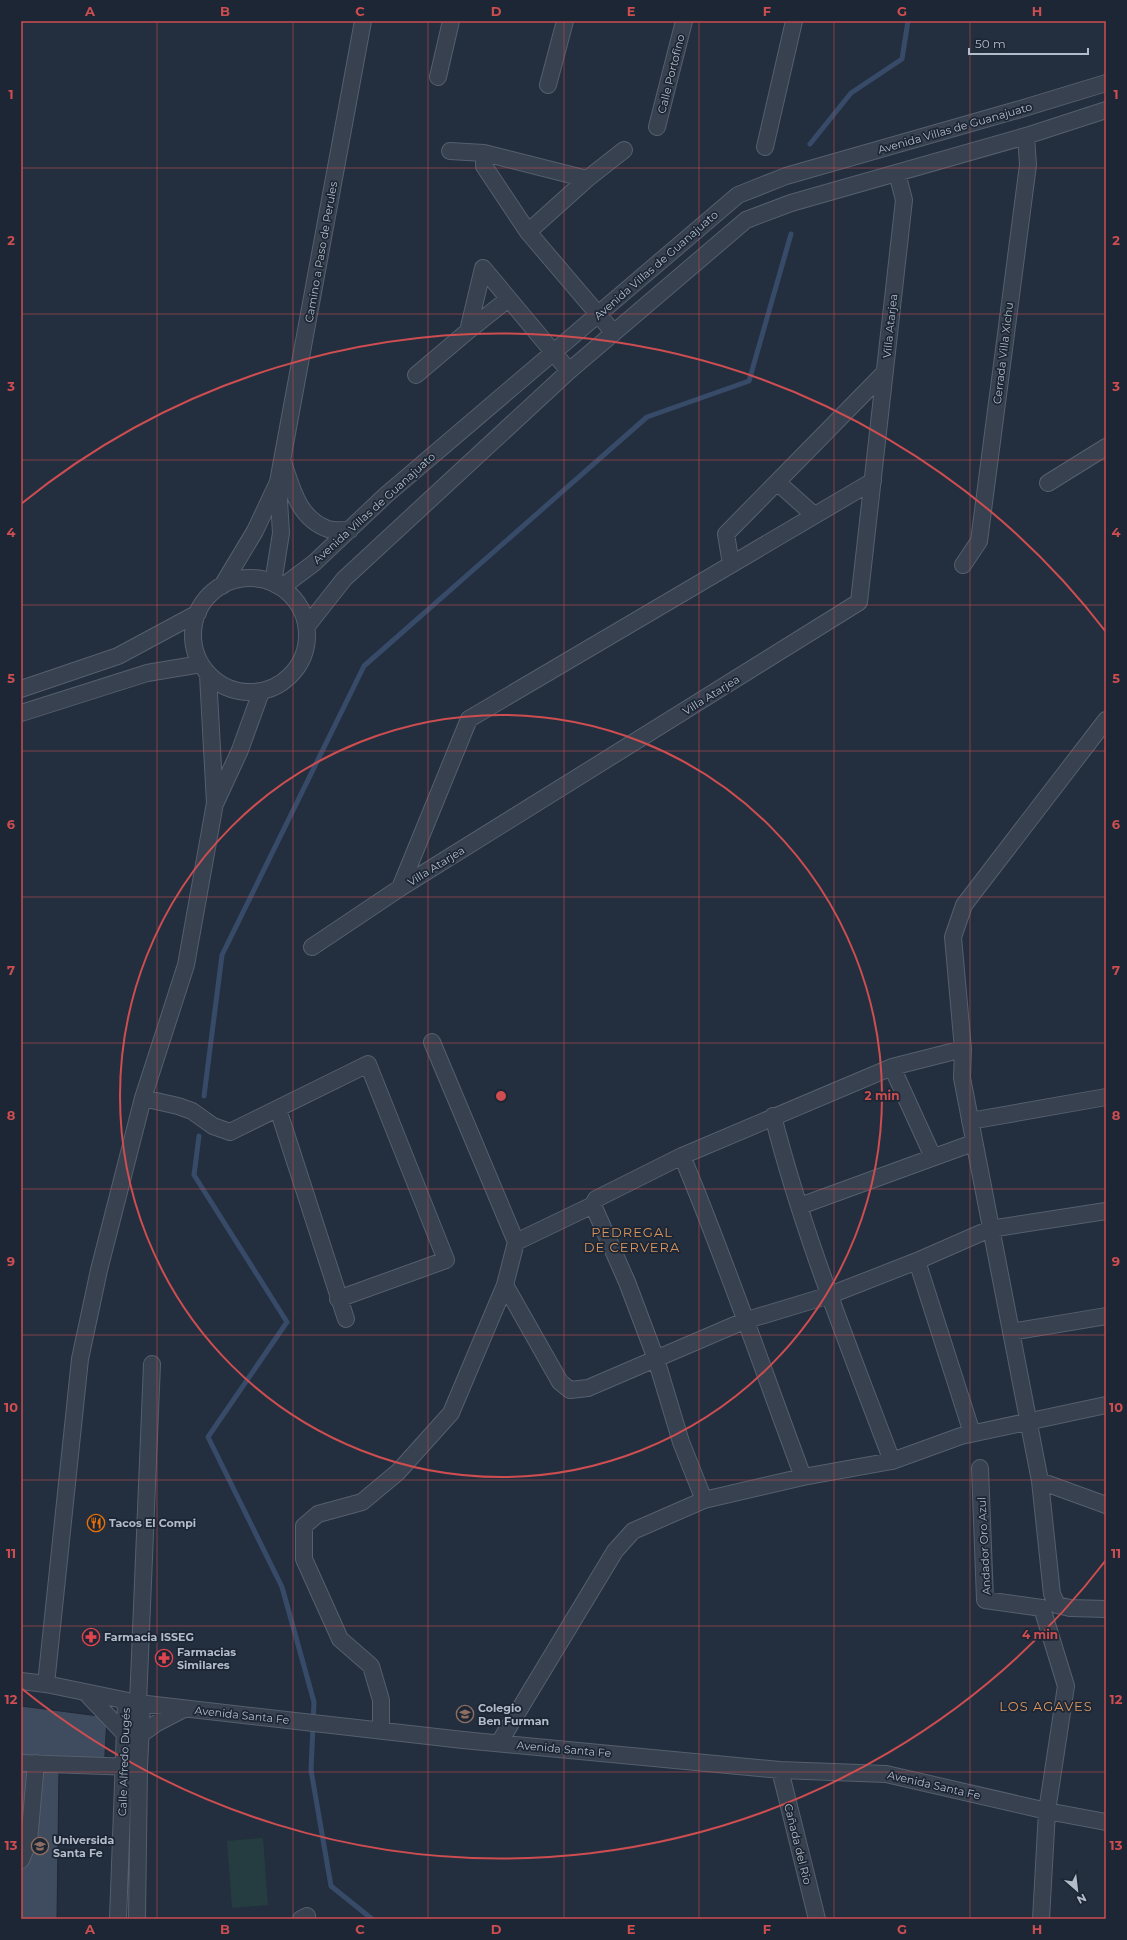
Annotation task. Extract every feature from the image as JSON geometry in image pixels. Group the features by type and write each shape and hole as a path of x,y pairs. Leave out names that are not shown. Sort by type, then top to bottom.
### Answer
{"street":[{"name":"Camino a Paso de Perules","path":"222,586 255,530 278,482 363,21"},
{"path":"438,77 451,21"},
{"path":"548,85 565,21"},
{"name":"Calle Portofino","path":"657,127 684,21"},
{"path":"765,147 794,21"},
{"name":"Avenida Villas de Guanajuato","path":"278,585 314,563 386,494 738,195 786,176 1106,83"},
{"path":"307,626 344,579 569,371 746,220 792,203 1026,136 1106,110"},
{"name":"Cerrada Villa Xichu","path":"963,565 979,541 1028,165 1026,136"},
{"path":"528,232 587,179 624,150"},
{"path":"450,151 484,153 587,179"},
{"path":"484,153 484,166 528,232 614,333"},
{"name":"Villa Atarjea","path":"400,888 859,602 904,200 897,173"},
{"path":"468,331 482,268 552,354 569,371"},
{"path":"416,375 508,299"},
{"path":"732,564 726,534 885,372"},
{"path":"1048,483 1106,447"},
{"path":"283,461 293,494 308,518 329,530 350,530"},
{"name":"Villa Atarjea","path":"400,888 469,719 872,480"},
{"name":"Camino a Paso de Perules","path":"278,482 281,533 278,585"},
{"path":"777,482 814,515"},
{"path":"21,713 140,675 204,669 227,687 243,692 260,692 278,685 292,675 307,643 307,626 302,611 294,598 278,585 256,578 239,579 222,586 208,597 198,613 194,630 194,647 204,669 215,803 186,965 144,1098 99,1270 80,1359 46,1684"},
{"path":"21,689 118,656 198,613"},
{"path":"215,803 240,750 260,692"},
{"path":"1106,720 964,905 953,936 963,1049 962,1078 973,1144 1040,1481 1052,1594 1057,1605 1070,1608 1106,1609"},
{"path":"312,947 400,888"},
{"path":"381,1730 380,1700 371,1666 340,1639 304,1559 304,1526 318,1514 362,1502 398,1472 451,1413 505,1285 516,1242 432,1042"},
{"path":"516,1242 593,1206 596,1199 682,1156 773,1116 892,1067 963,1049"},
{"path":"144,1098 192,1111 213,1126 230,1132 368,1064 446,1260 338,1299"},
{"path":"892,1067 933,1157"},
{"path":"970,1121 1106,1097"},
{"path":"278,1109 338,1299 346,1319"},
{"path":"773,1116 784,1161 800,1206 808,1237 892,1461"},
{"path":"800,1206 933,1157 973,1144"},
{"path":"682,1156 710,1223 744,1321 803,1477"},
{"path":"593,1206 627,1282 656,1359 681,1442 704,1500"},
{"path":"505,1285 560,1382 570,1390 588,1388 744,1321 830,1294 916,1261 990,1229 1106,1210"},
{"path":"916,1261 972,1434"},
{"path":"1011,1332 1106,1316"},
{"name":"Calle Alfredo Dugés","path":"118,1919 123,1767 132,1734 135,1703 152,1364"},
{"path":"499,1743 615,1551 633,1531 704,1500 803,1477 892,1461 961,1436 1106,1405"},
{"name":"Andador Oro Azul","path":"980,1468 985,1600 1042,1608 1066,1686 1047,1811"},
{"path":"1040,1481 1106,1505"},
{"name":"Avenida Santa Fe","path":"21,1681 46,1684 135,1703 499,1743 780,1770 886,1774 1047,1811 1106,1822"},
{"path":"86,1693 132,1734 184,1709"},
{"name":"Calle Alfredo Dugés","path":"132,1734 139,1767 138,1919"},
{"path":"21,1860 29,1841 28,1763 139,1767"},
{"name":"Cañada del Rio","path":"780,1770 816,1919"},
{"path":"1041,1919 1047,1811"}],"green space":[{"path":"263,1838 268,1905 232,1908 227,1841"}],"building":[{"name":"Universida Santa Fe","path":"21,1706 107,1717 104,1773 59,1770 57,1919 21,1919"}],"waterway":[{"path":"810,144 851,93 902,59 908,21"},
{"path":"204,1096 222,955 364,666 647,417 749,381 791,234"},
{"path":"199,1136 194,1175 287,1322 208,1437 282,1587 314,1702 311,1770 331,1886 372,1919"}],"place":[{"name":"Tacos El Compi","path":"96,1523"},
{"name":"Farmacia ISSEG","path":"91,1637"},
{"name":"Farmacias Similares","path":"164,1658"},
{"name":"Colegio Ben Furman","path":"465,1714"},
{"name":"Universida Santa Fe","path":"40,1846"}],"district":[{"name":"PEDREGAL DE CERVERA","path":"632,1240"},
{"name":"LOS AGAVES","path":"1046,1706"}]}
